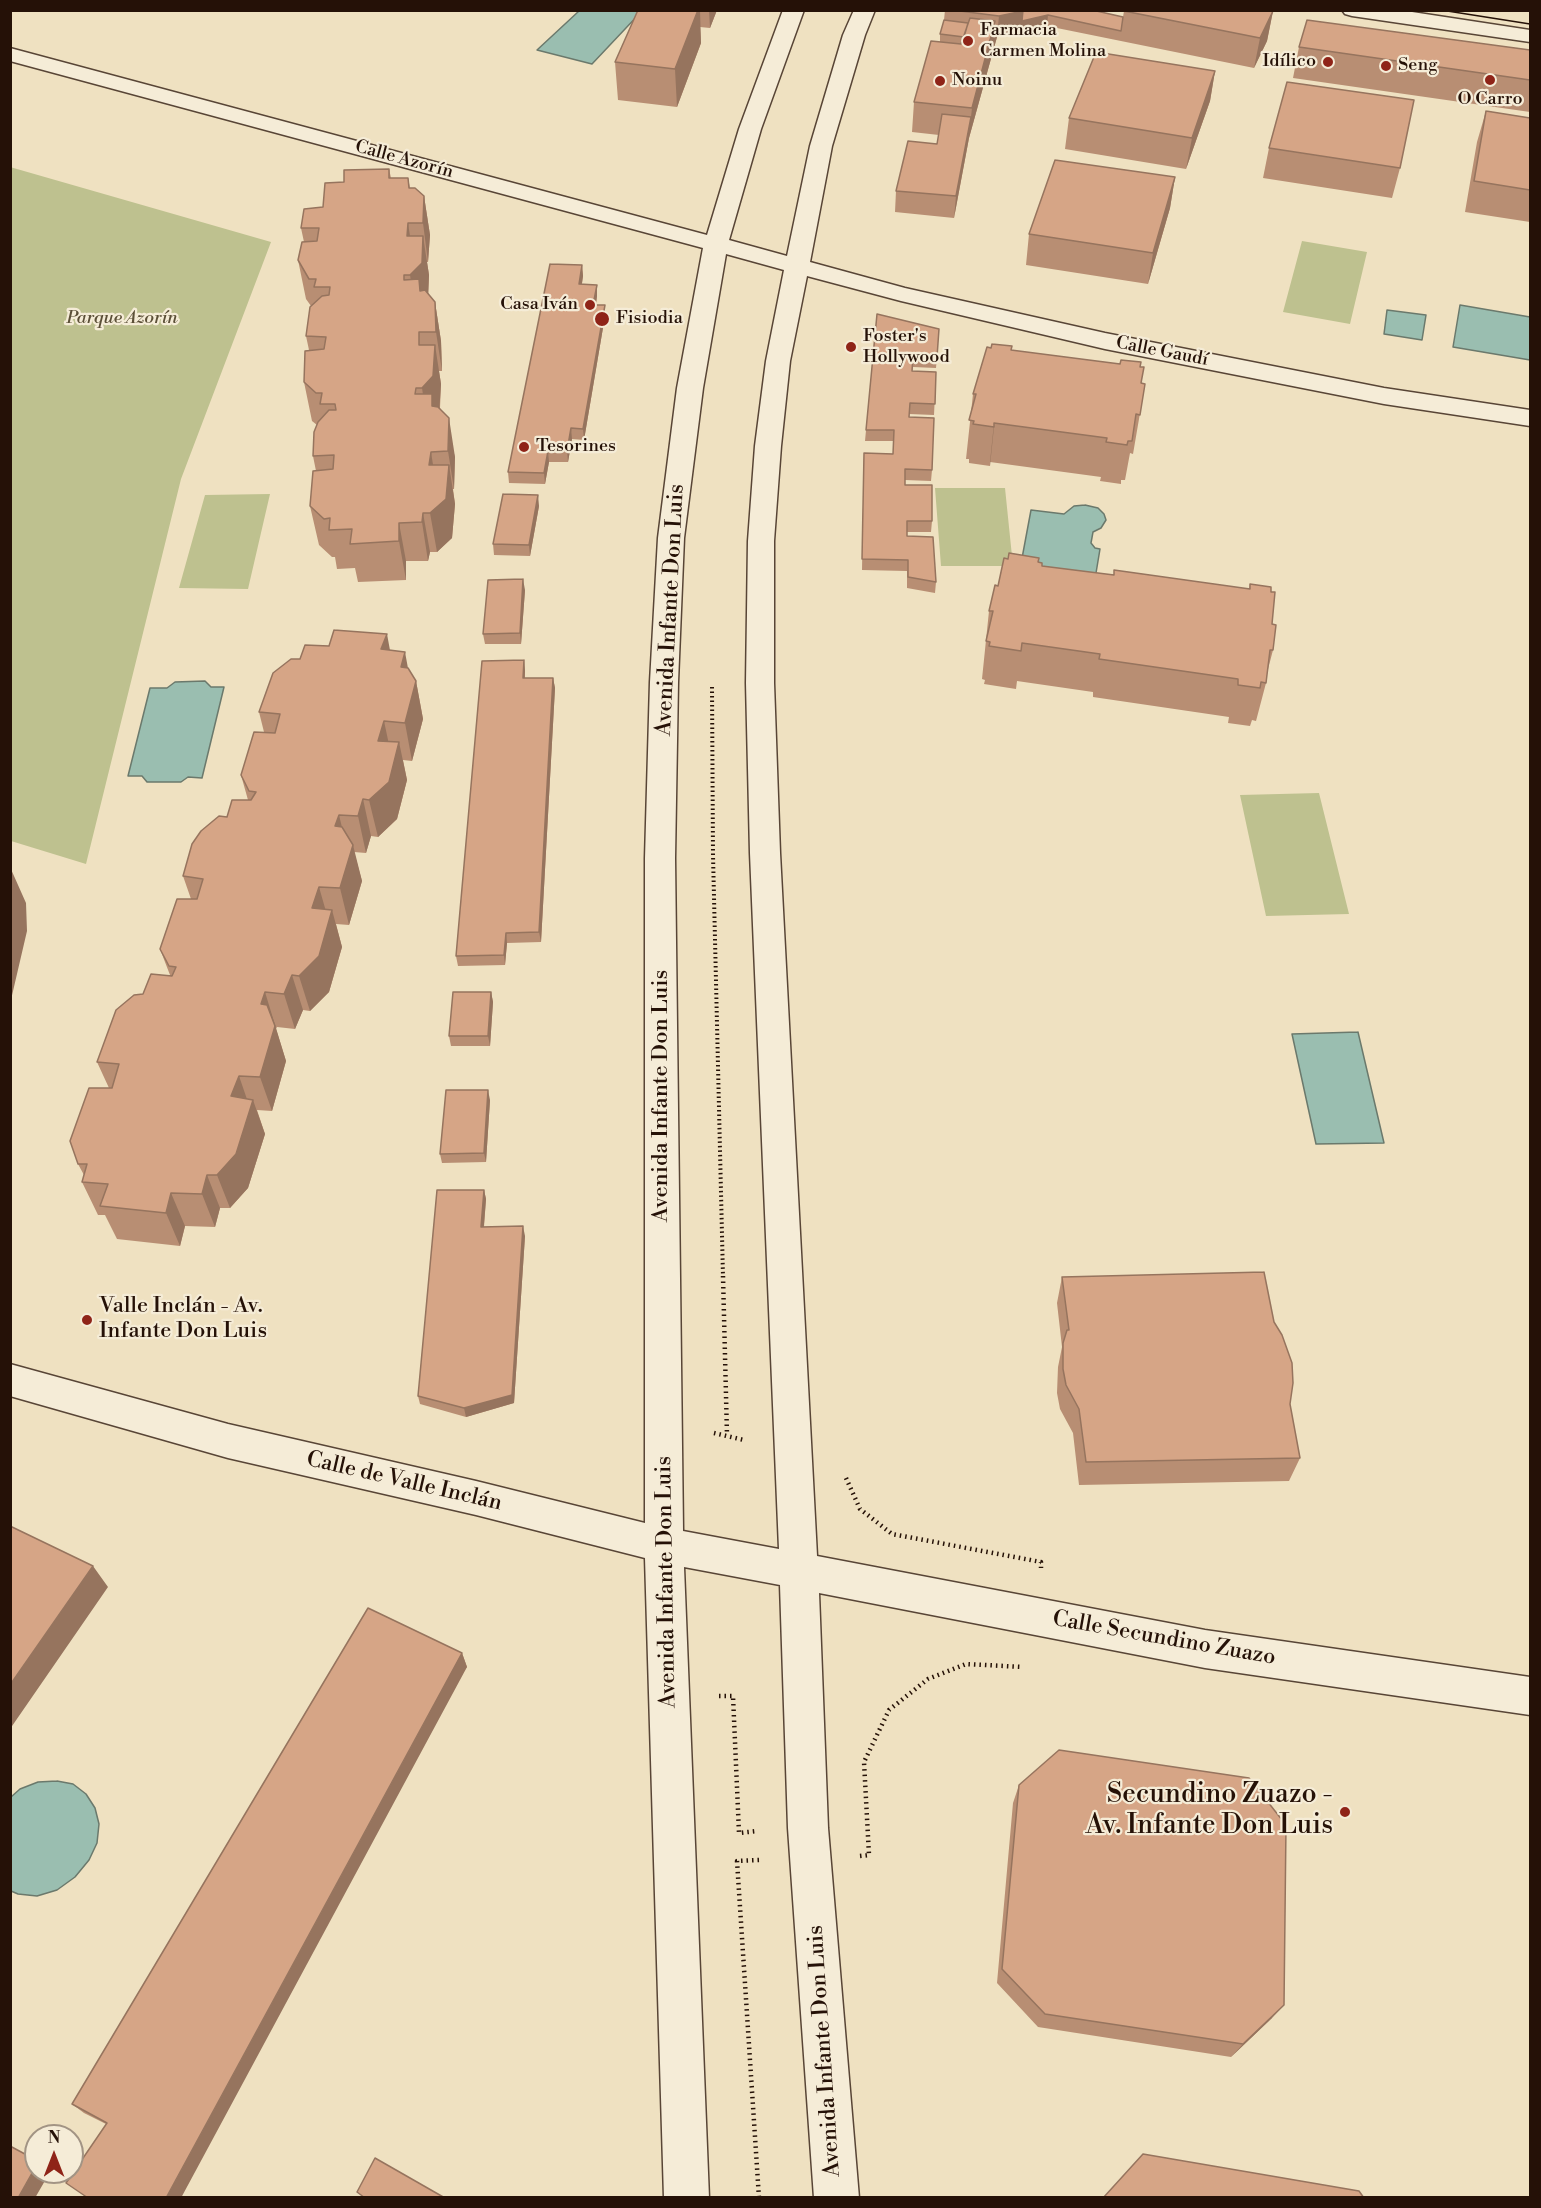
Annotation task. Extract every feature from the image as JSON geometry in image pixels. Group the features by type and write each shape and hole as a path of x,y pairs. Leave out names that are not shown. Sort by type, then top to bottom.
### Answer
{"street":[{"name":"Avenida Infante Don Luis","path":"687,2198 664,1545 660,858 664,682 671,538 690,388 716,244 750,129 794,10"},
{"name":"Avenida Infante Don Luis","path":"837,2198 808,1828 800,1572 765,853 760,683 761,541 768,446 778,361 821,146 854,35 865,10"},
{"path":"1352,10 1530,36"},
{"name":"Calle Azorín","path":"10,54 798,265"},
{"name":"Calle Gaudí","path":"798,265 902,294 1105,341 1384,396 1530,418"},
{"name":"Calle de Valle Inclán","path":"10,1380 228,1441 464,1495 664,1545 800,1572"},
{"name":"Calle Secundino Zuazo","path":"800,1572 1205,1649 1530,1696"}],"path":[{"path":"670,1699 733,1696 739,1833 808,1828"}],"green space":[{"name":"Parque Azorín","path":"10,167 271,242 181,479 86,864 11,841"},
{"path":"1302,241 1367,252 1350,324 1283,312"},
{"path":"935,488 1005,488 1013,566 941,566"},
{"path":"270,494 248,589 179,588 205,495"},
{"path":"1319,793 1349,914 1266,916 1240,795"}],"shaded area":[{"path":"579,11 642,11 592,64 537,50"},
{"path":"1460,305 1530,317 1530,360 1453,347"},
{"path":"1387,310 1426,315 1422,340 1384,334"},
{"path":"1085,505 1098,508 1106,520 1101,528 1093,532 1091,543 1095,548 1100,549 1095,579 1020,569 1031,510 1064,514 1074,506"},
{"path":"205,681 211,687 224,687 202,778 188,777 181,782 147,782 142,776 128,776 150,688 167,688 175,682"},
{"path":"1358,1032 1384,1143 1316,1144 1292,1034"},
{"path":"57,1781 73,1784 86,1794 95,1808 99,1824 97,1843 89,1860 75,1877 57,1890 37,1896 18,1894 11,1891 11,1797 20,1789 38,1782"}],"building":[{"path":"638,10 698,10 675,69 615,62"},
{"path":"952,10 1023,10 1023,11 999,16"},
{"path":"1023,10 1092,10 1123,17 1121,31 1048,15 1022,21"},
{"path":"1124,10 1271,10 1273,11 1260,38"},
{"path":"970,18 995,21 972,108 914,102 931,41 961,44"},
{"path":"944,20 968,23 964,37 940,34"},
{"path":"1307,20 1530,50 1530,80 1299,47"},
{"path":"1096,52 1215,71 1192,138 1069,118"},
{"path":"1287,82 1414,100 1400,168 1269,148"},
{"path":"1486,111 1530,118 1530,190 1474,181"},
{"path":"942,114 971,117 956,196 896,191 908,141 937,144"},
{"path":"1055,160 1175,177 1153,253 1029,234"},
{"path":"389,169 389,178 408,178 409,188 415,188 424,196 423,223 408,223 407,236 423,236 422,263 410,275 404,275 404,280 419,279 420,291 425,290 435,302 436,332 419,332 419,345 435,345 433,376 422,388 416,388 415,394 432,394 432,406 438,407 449,418 448,451 431,452 429,465 449,465 446,499 430,513 423,513 422,522 399,523 399,541 350,544 352,529 329,530 330,518 324,519 310,506 313,471 333,469 334,455 313,456 314,432 318,422 329,410 336,410 335,404 320,404 322,393 316,393 304,382 305,351 324,349 326,337 306,336 310,307 322,296 329,295 330,287 314,287 316,279 309,279 298,260 302,242 317,241 319,228 301,228 304,209 323,207 325,183 344,182 344,170"},
{"path":"550,264 582,265 579,284 597,285 593,305 605,305 583,429 571,428 567,451 548,451 544,473 508,472"},
{"path":"877,314 939,329 937,357 913,356 912,371 936,372 935,404 910,403 909,417 934,418 932,470 905,469 905,485 932,485 932,521 907,521 907,536 933,537 936,582 908,577 908,560 862,559 864,453 893,454 894,430 866,430"},
{"path":"992,344 1012,346 1011,350 1120,364 1121,360 1141,362 1140,367 1144,367 1141,383 1145,384 1140,415 1136,414 1132,441 1128,441 1127,445 1106,442 1107,438 994,423 994,427 973,424 974,421 969,420 976,394 973,394 987,347 991,348"},
{"path":"503,494 538,495 529,545 493,544"},
{"path":"1009,553 1039,558 1038,562 1042,563 1042,566 1114,575 1114,570 1250,589 1250,584 1271,587 1271,592 1275,592 1272,624 1276,625 1266,683 1261,682 1260,688 1238,685 1238,679 1099,659 1100,654 1022,643 1021,651 989,646 990,642 986,641 993,611 989,611 995,585 998,586 1004,558 1008,559"},
{"path":"523,579 520,633 483,634 488,580"},
{"path":"334,630 387,634 381,649 405,652 401,667 408,668 416,681 405,723 384,721 378,741 399,742 389,782 369,800 363,799 358,816 339,815 335,826 342,827 353,845 340,888 319,887 312,908 332,910 319,956 299,976 292,975 284,994 265,992 261,1004 267,1005 275,1026 260,1077 239,1076 231,1096 253,1100 236,1154 217,1175 207,1175 202,1194 171,1193 166,1213 100,1206 108,1184 82,1182 87,1164 78,1164 70,1141 89,1088 112,1088 119,1064 97,1062 116,1010 134,995 143,994 151,974 172,976 176,967 169,966 160,949 177,899 197,899 203,879 183,876 192,844 201,831 219,816 227,817 232,800 251,800 256,792 249,791 241,775 254,732 275,733 280,714 259,712 273,673 291,659 300,659 305,645 329,646"},
{"path":"524,660 523,678 553,678 539,932 506,933 504,955 456,956 482,661"},
{"path":"453,992 491,992 488,1036 449,1036"},
{"path":"446,1090 488,1090 484,1153 440,1154"},
{"path":"437,1190 484,1190 481,1227 523,1226 512,1395 464,1408 418,1396"},
{"path":"1264,1272 1274,1322 1282,1335 1292,1363 1293,1383 1290,1404 1300,1458 1086,1462 1079,1409 1066,1385 1063,1369 1063,1343 1067,1330 1069,1330 1062,1277"},
{"path":"10,1526 93,1566 10,1685"},
{"path":"368,1608 462,1653 166,2198 88,2198 67,2184 84,2184 84,2157 107,2123 72,2104"},
{"path":"1059,1750 1249,1778 1286,1825 1284,2005 1243,2044 1045,2014 1002,1969 1019,1785"},
{"path":"10,2146 24,2154 24,2184 26,2184 18,2198 10,2198"},
{"path":"1143,2154 1359,2191 1364,2198 1103,2198"},
{"path":"375,2158 445,2198 365,2198 357,2192"}],"tram line":[{"path":"1441,10 1530,24"}],"place":[{"name":"Farmacia Carmen Molina","path":"968,41"},
{"name":"Idílico","path":"1328,62"},
{"name":"Seng","path":"1386,66"},
{"name":"O Carro","path":"1490,80"},
{"name":"Noinu","path":"940,81"},
{"name":"Casa Iván","path":"590,305"},
{"name":"Fisiodia","path":"602,319"},
{"name":"Foster's Hollywood","path":"851,347"},
{"name":"Tesorines","path":"524,447"},
{"name":"Valle Inclán - Av. Infante Don Luis","path":"87,1320"},
{"name":"Secundino Zuazo - Av. Infante Don Luis","path":"1345,1812"}]}
